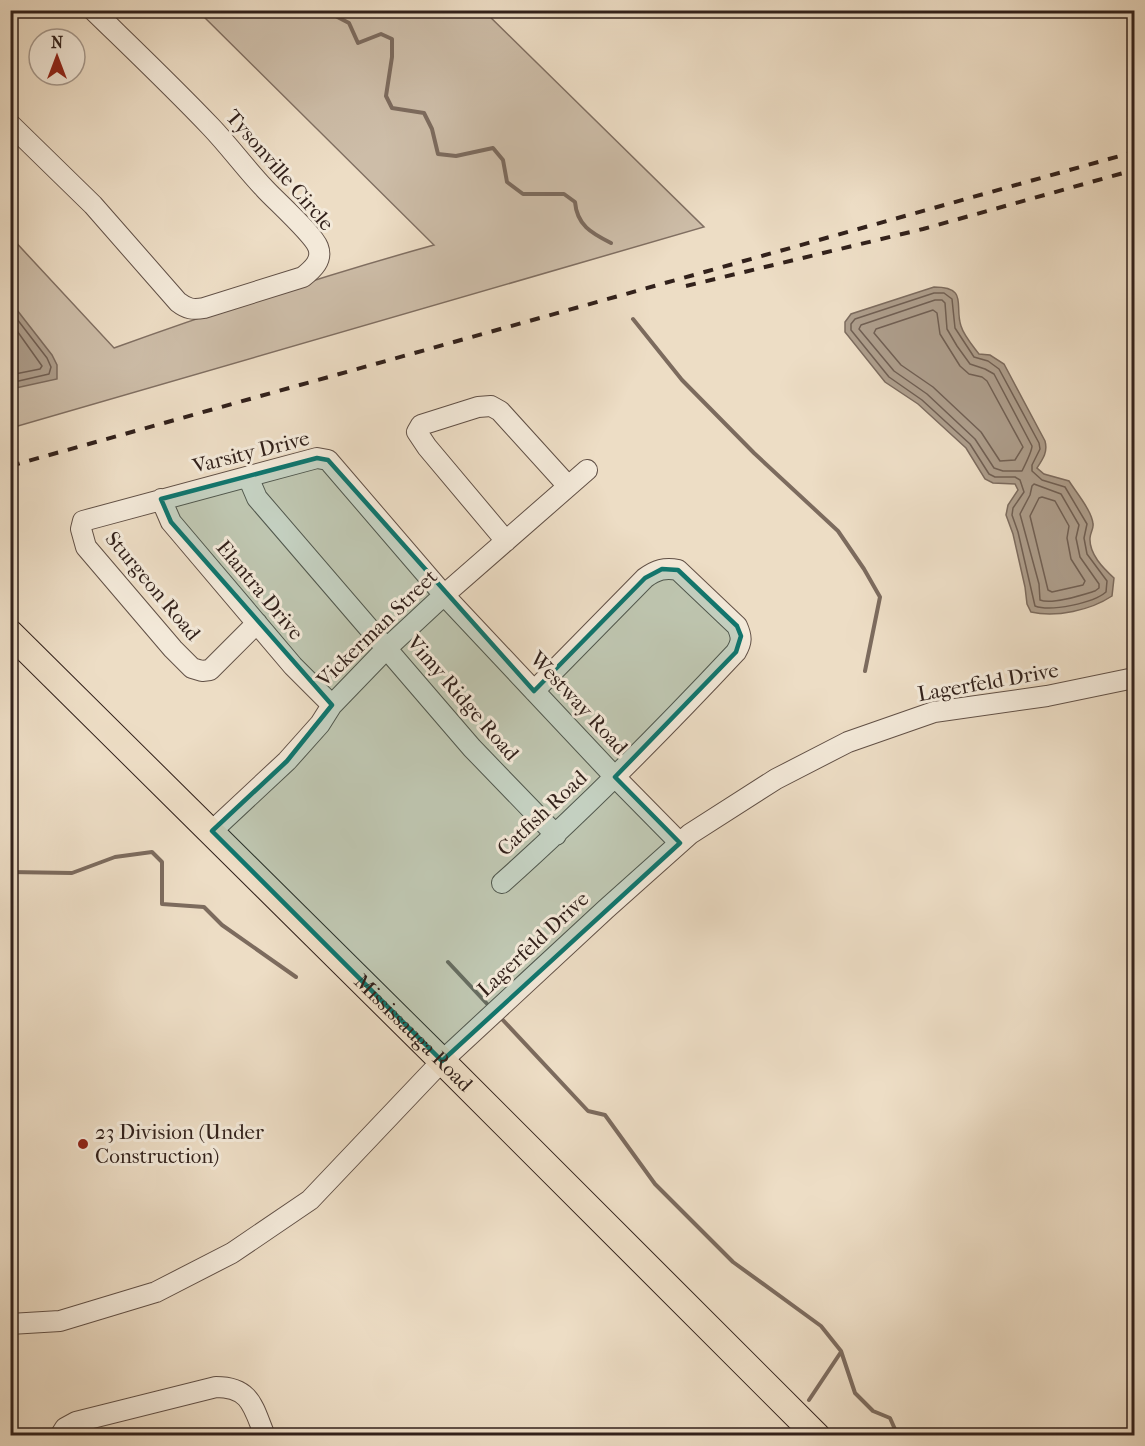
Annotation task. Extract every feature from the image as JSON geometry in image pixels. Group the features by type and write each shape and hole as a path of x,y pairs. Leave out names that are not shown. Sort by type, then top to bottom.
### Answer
{"main road":[{"name":"Mississauga Road","path":"10,633 212,831 817,1436"}],"street":[{"name":"Tysonville Circle","path":"10,124 93,205 185,308 194,310 204,308 303,277 312,270 318,261 318,245 263,187 212,127 93,10"},
{"path":"506,541 427,447 417,432 421,425 478,407 496,408 568,486"},
{"name":"Varsity Drive","path":"83,521 316,458 328,460 444,595"},
{"name":"Vickerman Street","path":"212,831 287,760 320,724 332,705 387,648 587,470"},
{"name":"Vimy Ridge Road","path":"248,477 257,498 472,748 556,835"},
{"name":"Elantra Drive","path":"161,499 171,522 293,666 332,705"},
{"name":"Sturgeon Road","path":"83,521 81,529 86,547 172,649 192,668 202,671 210,670 257,623"},
{"name":"Catfish Road","path":"502,883 556,835 615,777 736,652 741,643 741,636 737,626 678,570 662,569 645,578 534,691"},
{"name":"Westway Road","path":"444,595 680,843"},
{"name":"Lagerfeld Drive","path":"10,1324 60,1321 156,1292 232,1253 310,1200 442,1061 606,909 690,834 776,779 848,742 934,712 1047,696 1134,678"},
{"path":"60,1436 65,1428 76,1422 216,1387 232,1387 249,1399 264,1436"}],"highlighted area":[{"path":"317,458 328,460 534,691 645,578 662,569 678,570 737,626 741,636 736,652 615,777 680,843 442,1061 212,831 287,761 332,705 171,522 161,499"}],"shaded area":[{"path":"197,10 484,11 704,227 11,428 10,236 114,348 353,268 434,245"}],"water":[{"path":"934,287 952,290 956,294 962,330 979,354 990,355 1004,364 1045,441 1045,452 1037,468 1044,474 1069,481 1087,508 1093,524 1090,538 1092,550 1101,565 1114,578 1112,596 1104,601 1073,612 1041,614 1031,612 1027,604 1013,534 1006,515 1008,505 1018,490 1015,484 993,483 985,479 966,448 918,404 885,382 845,332 845,322 851,314"},
{"path":"10,301 52,355 57,365 57,379 11,389"}],"waterway":[{"path":"324,10 349,23 358,43 381,34 392,39 392,57 386,96 392,108 424,113 432,129 438,154 456,156 493,148 503,160 507,182 523,194 564,194 575,202 579,217 586,227 611,243"},
{"path":"633,319 682,380 754,453 838,531 864,569 880,597 865,671"},
{"path":"10,872 72,873 115,857 152,852 162,862 162,904 204,907 222,925 296,977"},
{"path":"448,962 490,1007"},
{"path":"500,1017 588,1111 605,1115 655,1184 733,1262 821,1326 841,1351 855,1393 873,1411 890,1418 898,1436"},
{"path":"809,1400 841,1352"}],"railway":[{"path":"10,466 1134,152"},
{"path":"686,286 923,229 1134,170"}],"place":[{"name":"23 Division (Under Construction)","path":"83,1144"}]}
